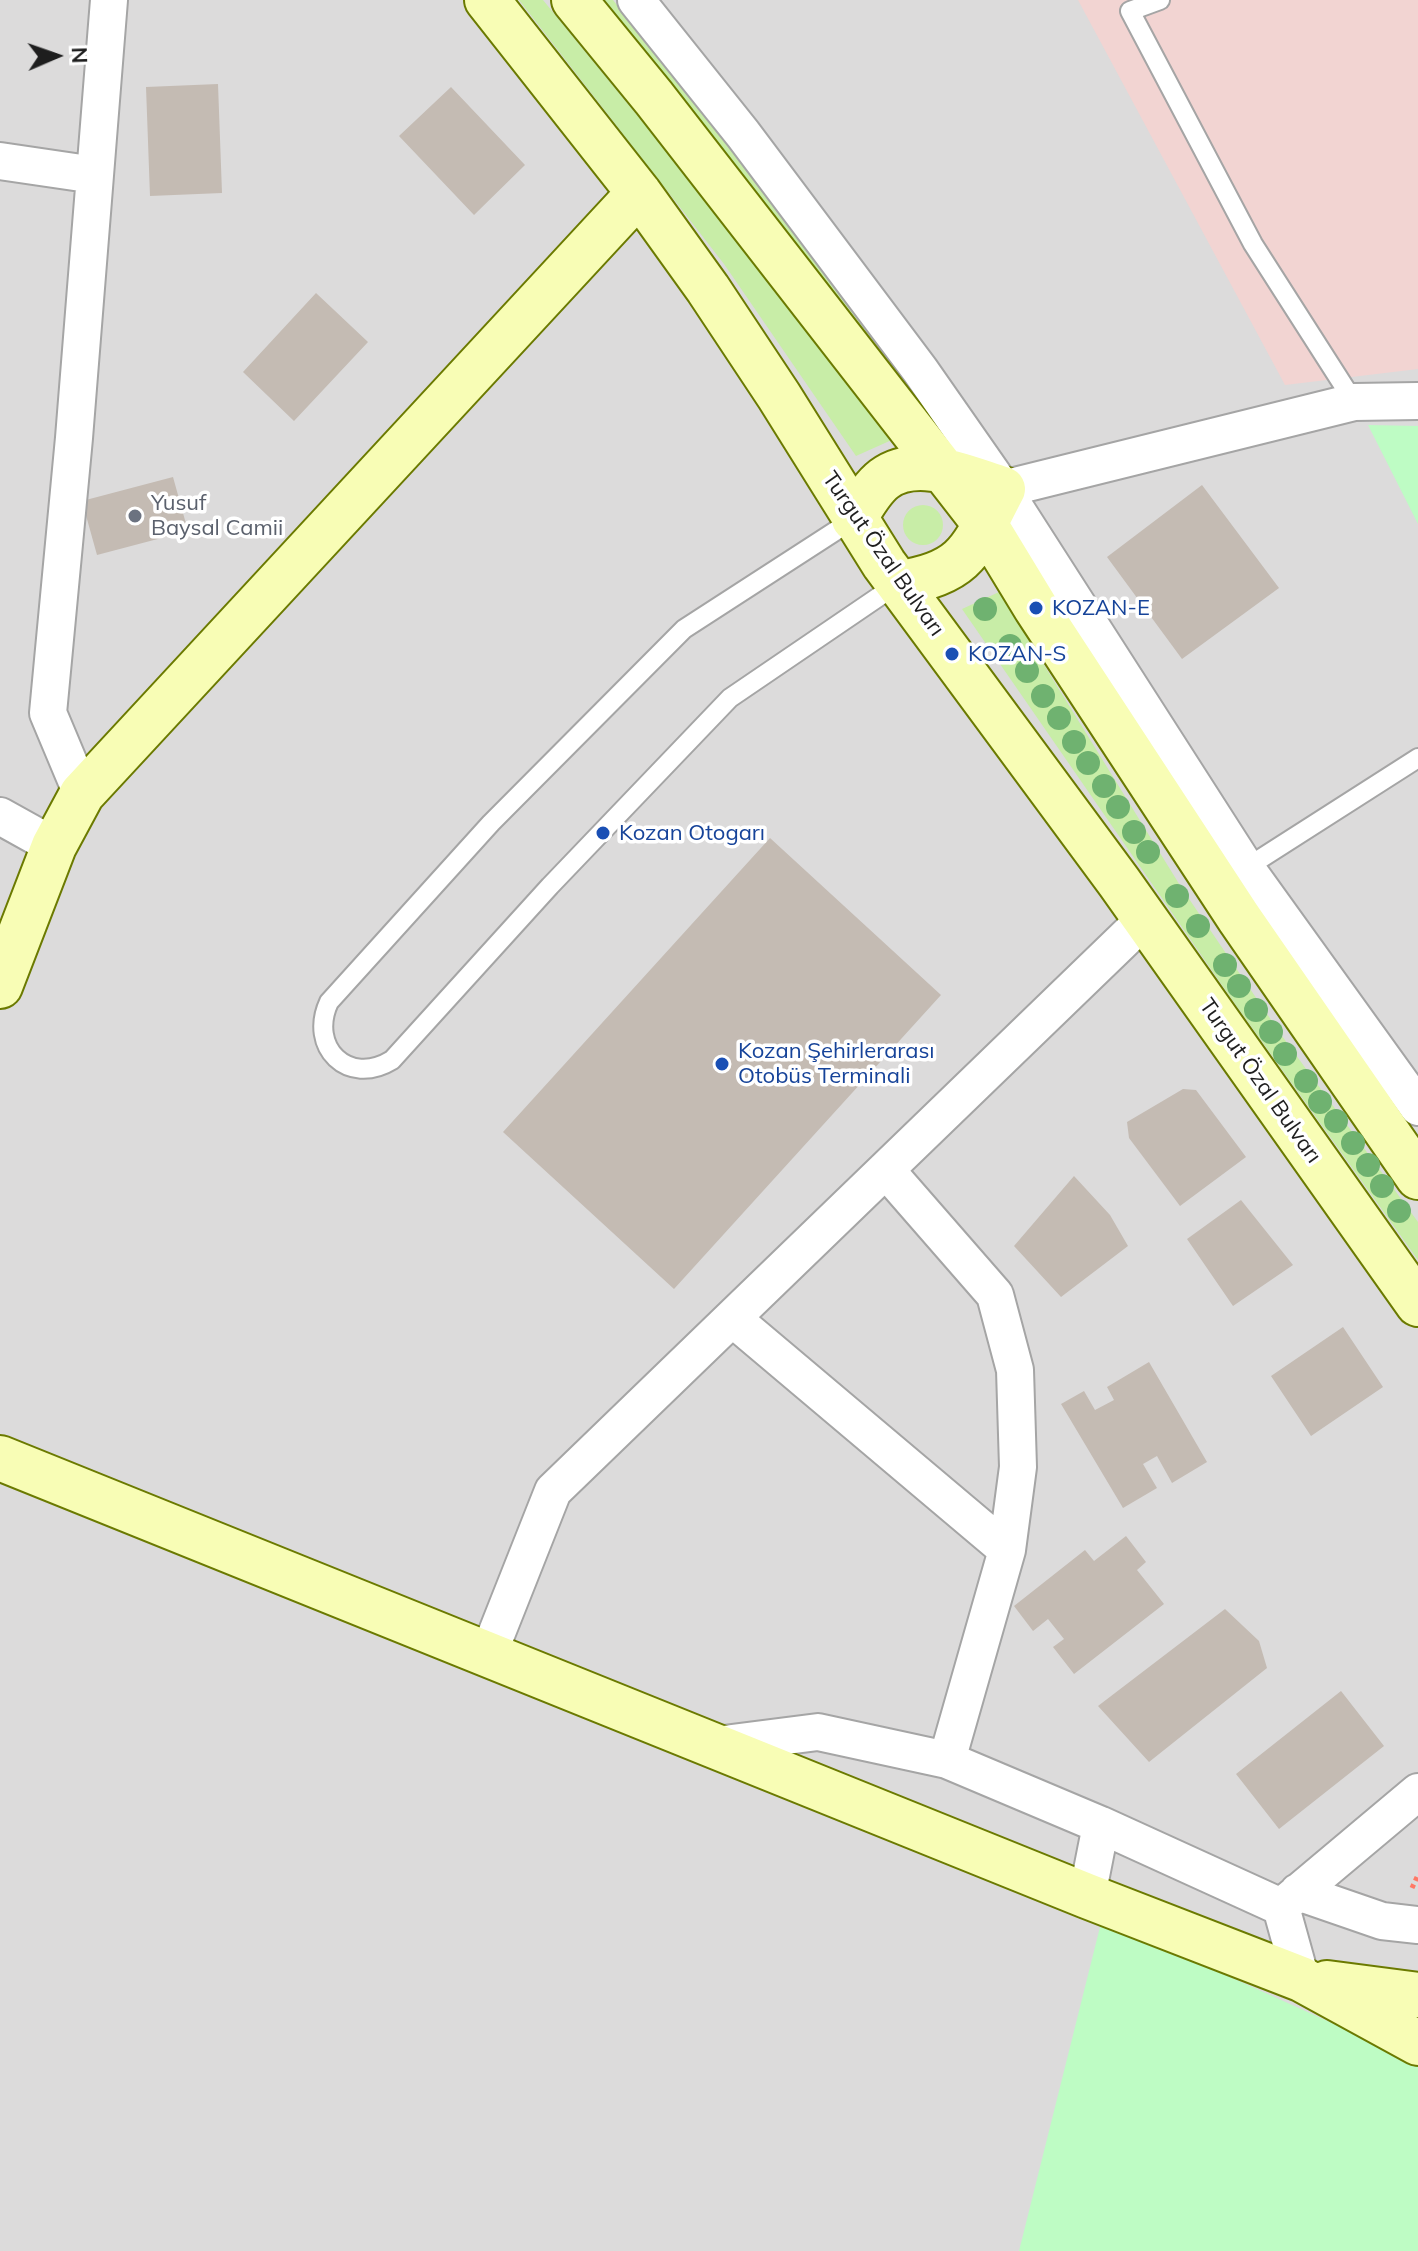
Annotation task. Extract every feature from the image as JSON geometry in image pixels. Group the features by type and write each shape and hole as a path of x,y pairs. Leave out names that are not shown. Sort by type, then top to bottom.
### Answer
{"main road":[{"name":"Turgut Özal Bulvarı","path":"487,0 639,193 779,396 854,519 1145,919 1418,1304"},
{"path":"574,0 946,472 994,506 1036,608 1239,918 1418,1177"},
{"path":"0,986 54,846 82,794 639,193"},
{"path":"854,519 885,478 910,468 946,472"},
{"path":"899,583 923,580 945,572 974,547 994,506"},
{"path":"0,1458 1087,1896 1301,1979 1418,2043"},
{"path":"1301,1979 1418,1995"}],"street":[{"path":"82,794 48,713 109,0"},
{"path":"636,0 864,293 994,506 1246,868 1418,1107"},
{"path":"0,161 95,175"},
{"path":"994,506 1354,402 1418,401"},
{"path":"0,816 54,846"},
{"path":"488,1655 553,1491 1145,919"},
{"path":"886,1170 995,1295 1015,1370 1018,1467 1007,1550 947,1760"},
{"path":"732,1318 1007,1550"},
{"path":"716,1745 818,1732 947,1760 1290,1900 1382,1921 1418,1925"},
{"path":"1290,1900 1418,1792"},
{"path":"1087,1896 1101,1825"},
{"path":"1290,1900 1301,1979"}],"lane":[{"path":"1160,0 1130,11 1253,244 1354,402"},
{"path":"854,519 684,629 491,823 329,1002 322,1015 322,1029 330,1053 360,1069 381,1067 392,1060 550,886 730,698 899,583"},
{"path":"1246,868 1418,758"}],"shaded area":[{"path":"0,0 1418,0 1418,2251 0,2251"},
{"path":"1078,0 1418,0 1418,369 1285,385"}],"green space":[{"path":"519,0 543,0 753,257 894,439 856,456 724,264"},
{"path":"601,0 613,0 930,398 922,404"},
{"path":"1368,425 1418,426 1418,524"},
{"path":"923,505 937,511 943,525 937,539 923,545 909,539 903,525 909,511"},
{"path":"999,592 1181,887 1282,1036 1418,1222 1418,1260 1233,1001 962,609"},
{"path":"1102,1919 1418,2062 1418,2251 1019,2251"}],"building":[{"path":"218,84 222,193 150,196 146,87"},
{"path":"451,87 525,165 474,215 399,136"},
{"path":"316,293 368,342 294,421 243,372"},
{"name":"Yusuf Baysal Camii","path":"173,477 188,531 97,555 82,501"},
{"path":"1202,485 1279,588 1182,659 1107,557"},
{"name":"Kozan Şehirlerarası Otobüs Terminali","path":"770,838 941,995 674,1289 503,1132"},
{"path":"1183,1089 1196,1090 1246,1157 1180,1206 1129,1138 1127,1122"},
{"path":"1074,1176 1110,1215 1128,1246 1061,1297 1014,1246"},
{"path":"1241,1200 1293,1265 1233,1306 1187,1239"},
{"path":"1343,1327 1383,1387 1311,1436 1271,1376"},
{"path":"1149,1362 1207,1462 1172,1483 1157,1456 1143,1464 1157,1488 1123,1508 1061,1404 1084,1391 1095,1410 1114,1400 1107,1387"},
{"path":"1126,1536 1146,1562 1137,1570 1164,1604 1074,1674 1053,1647 1064,1639 1048,1619 1033,1631 1014,1606 1085,1550 1094,1561"},
{"path":"1225,1609 1259,1641 1267,1668 1149,1762 1098,1706"},
{"path":"1341,1691 1384,1746 1279,1829 1236,1774"}],"place":[{"name":"Yusuf Baysal Camii","path":"135,516"},
{"name":"KOZAN-E","path":"1036,608"},
{"name":"KOZAN-S","path":"952,654"},
{"name":"Kozan Otogarı","path":"603,833"},
{"name":"Kozan Şehirlerarası Otobüs Terminali","path":"722,1064"}]}
